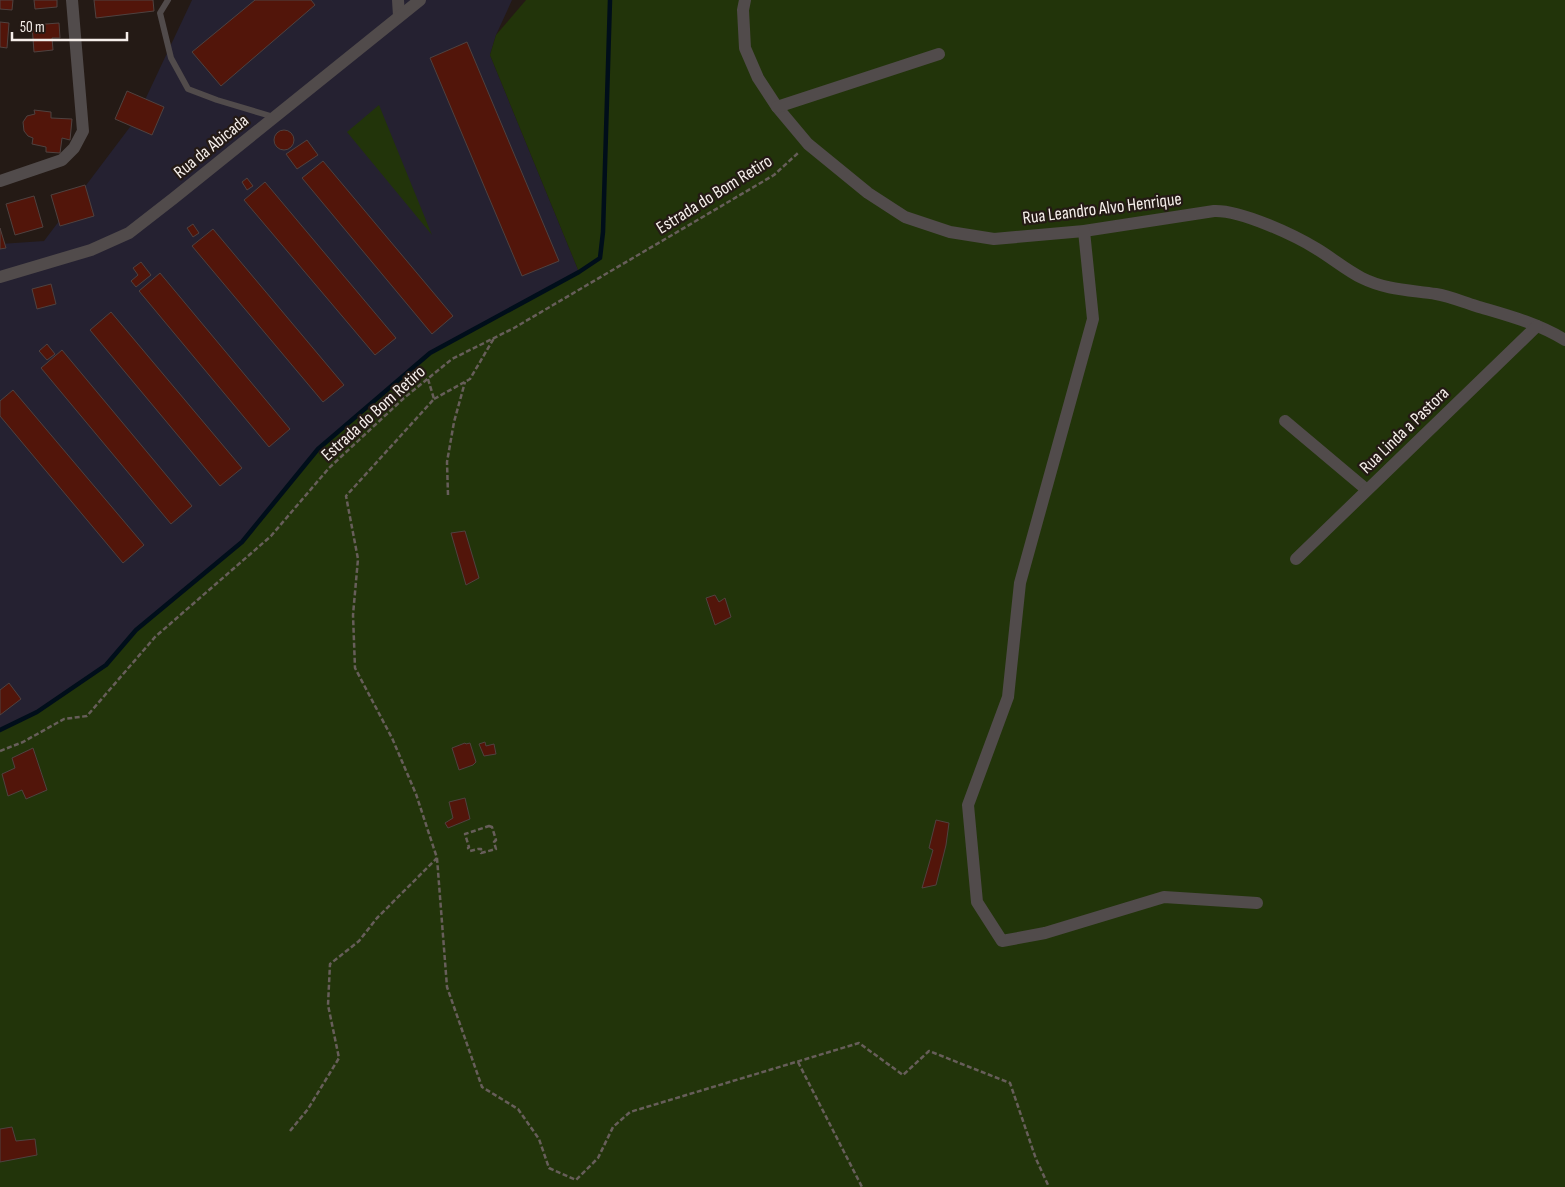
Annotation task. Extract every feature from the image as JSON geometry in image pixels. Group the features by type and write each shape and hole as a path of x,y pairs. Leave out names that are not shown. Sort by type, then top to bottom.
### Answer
{"street":[{"path":"0,181 62,160 74,148 83,131 72,0"},
{"path":"398,0 399,16"},
{"name":"Rua da Abicada","path":"0,277 91,250 128,233 420,0"},
{"name":"Rua Leandro Alvo Henrique","path":"744,0 745,48 758,78 777,107 808,144 868,193 905,217 950,232 994,239 1084,231 1224,210 1236,213 1294,237 1317,249 1362,278 1387,288 1437,294 1537,326 1565,340"},
{"path":"777,107 939,54"},
{"path":"1084,231 1093,319 1020,583 1008,697 968,805 977,902 1002,941 1045,934 1164,897 1257,903"},
{"name":"Rua Linda a Pastora","path":"1296,559 1537,326"},
{"path":"1285,421 1367,490"}],"lane":[{"path":"168,0 160,13 171,58 188,89 274,117"}],"path":[{"name":"Estrada do Bom Retiro","path":"0,751 23,742 64,719 86,716 155,637 271,536 329,468 404,398 452,360 514,328 774,175 808,144"},
{"path":"495,338 470,379 434,399 346,496 358,559 353,615 355,668 392,738 416,794 437,858 447,987 482,1087 518,1109 539,1139 549,1168 576,1180 598,1158 613,1128 630,1112 859,1043 903,1075 930,1051 1010,1083 1036,1159 1049,1187"},
{"path":"428,379 434,399"},
{"path":"448,495 447,462 454,422 465,382"},
{"path":"492,827 496,840 494,842 496,849 481,853 480,849 470,851 466,837 465,834 472,833 474,830 492,827"},
{"path":"290,1131 308,1109 339,1058 328,1005 330,964 359,941 377,918 437,858"},
{"path":"798,1061 862,1187"}],"shaded area":[{"path":"192,0 512,0 496,35 490,55 579,272 430,353 318,449 242,542 136,630 106,665 37,712 0,730 0,244 44,241 136,119"}],"green space":[{"path":"526,0 1565,0 1565,1187 0,1187 0,730 37,712 106,665 136,630 242,542 318,449 430,353 579,272 490,55 496,35"},
{"path":"379,105 432,235 347,132"}],"building":[{"path":"0,0 13,0 12,10 0,9"},
{"path":"34,0 57,0 57,7 35,9"},
{"path":"94,0 153,0 154,11 96,18"},
{"path":"255,0 311,0 315,5 221,86 192,52"},
{"path":"0,22 9,23 7,48 0,47"},
{"path":"59,23 60,38 52,38 53,50 34,52 32,25"},
{"path":"467,42 559,261 522,276 430,58"},
{"path":"127,91 164,107 152,135 115,119"},
{"path":"34,110 51,112 51,118 72,119 70,140 62,138 60,153 46,152 46,147 32,144 33,138 24,131 23,122 27,116 35,114"},
{"path":"284,130 291,133 294,140 291,147 284,150 277,147 274,140 277,133"},
{"path":"307,140 318,155 297,169 286,154"},
{"path":"323,161 453,316 432,334 302,178"},
{"path":"247,178 253,186 247,190 242,182"},
{"path":"265,182 396,338 375,355 244,200"},
{"path":"85,185 94,216 60,226 51,195"},
{"path":"34,196 43,227 15,235 6,204"},
{"path":"193,224 199,233 193,237 187,228"},
{"path":"0,228 6,248 0,249"},
{"path":"213,229 344,385 323,402 192,246"},
{"path":"141,262 151,275 136,287 131,281 138,275 133,268"},
{"path":"160,273 290,429 269,447 139,291"},
{"path":"51,284 56,304 37,309 32,289"},
{"path":"111,312 242,468 220,486 90,330"},
{"path":"47,344 55,354 47,360 39,351"},
{"path":"62,350 192,506 171,524 41,368"},
{"path":"13,390 144,545 123,563 0,416 0,401"},
{"path":"465,531 479,578 466,585 451,533"},
{"path":"715,595 719,602 725,598 731,617 715,625 706,598"},
{"path":"9,683 21,699 0,715 0,690"},
{"path":"485,742 486,746 494,744 496,754 484,756 479,744"},
{"path":"470,743 476,762 459,770 452,748"},
{"path":"33,748 47,790 26,799 22,790 8,796 2,774 15,768 12,758"},
{"path":"465,798 470,819 448,828 445,823 453,818 449,802"},
{"path":"936,820 949,823 946,845 936,885 922,888 933,850 929,848"},
{"path":"12,1127 16,1141 35,1139 37,1155 0,1162 0,1129"}],"waterway":[{"path":"0,730 37,712 106,665 136,630 242,542 318,449 430,353 579,272 600,258 603,232 610,0"}]}
